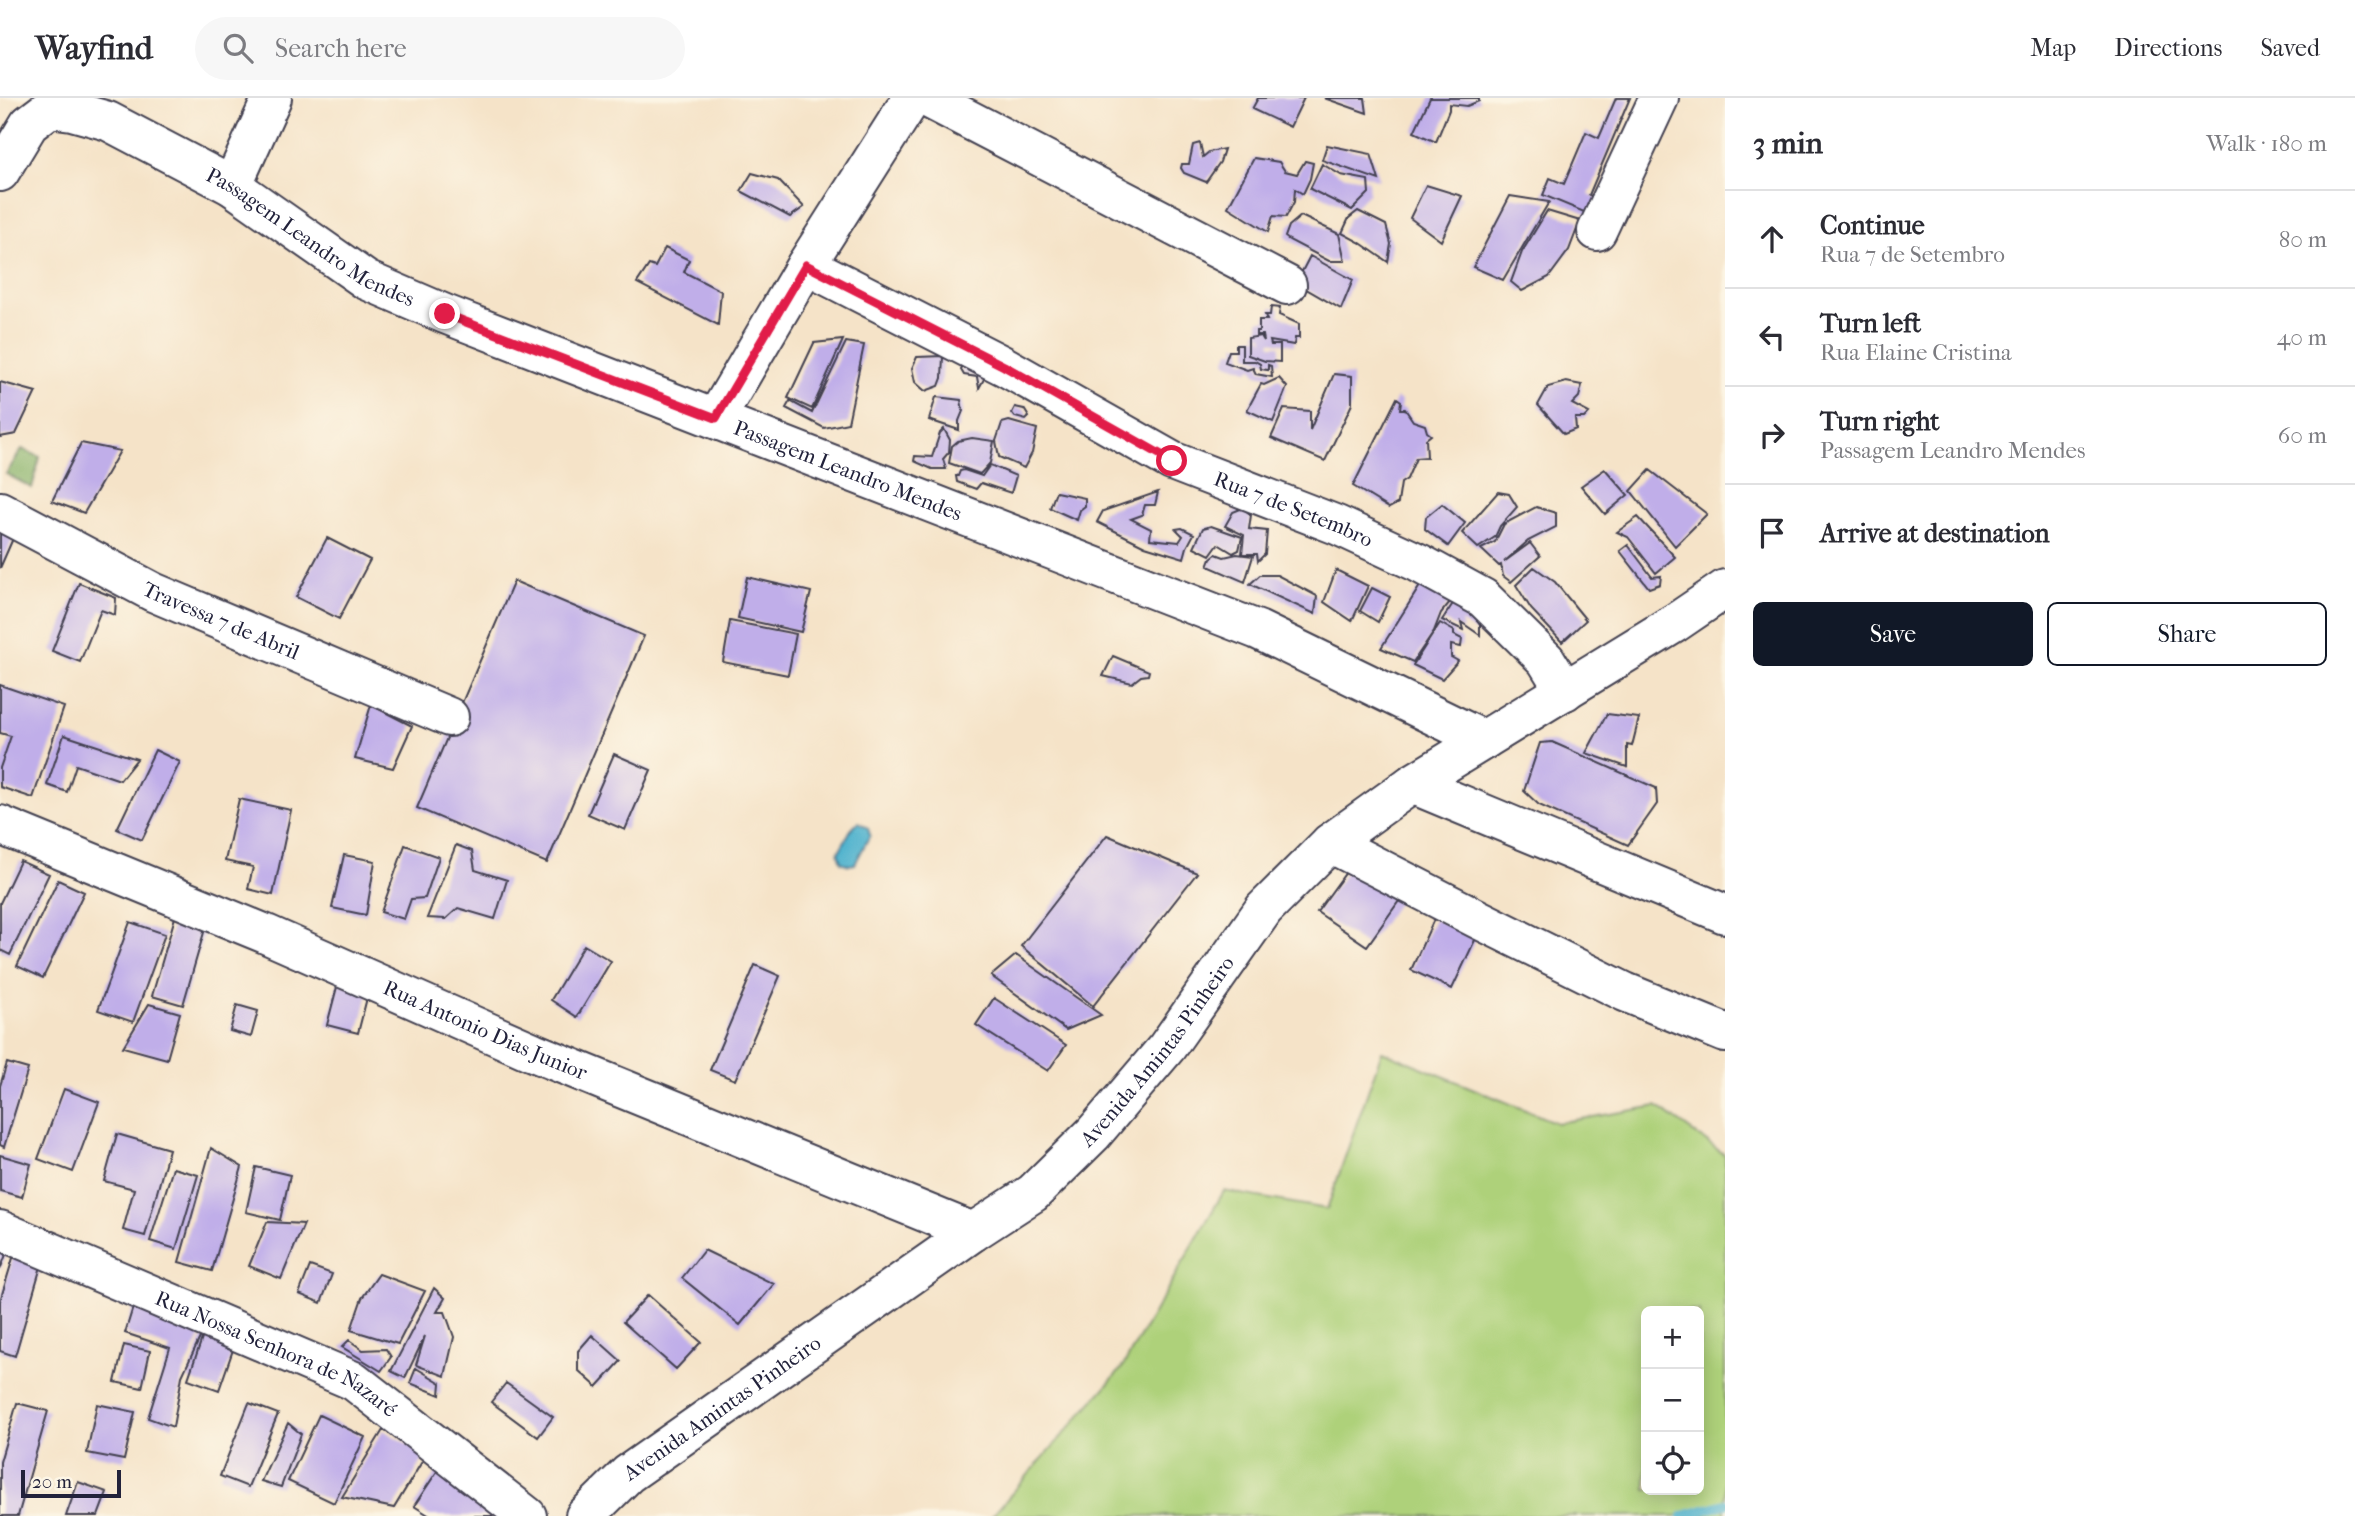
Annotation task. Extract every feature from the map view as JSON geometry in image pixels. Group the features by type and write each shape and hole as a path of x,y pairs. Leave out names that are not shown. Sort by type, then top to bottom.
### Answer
{"street":[{"path":"232,186 272,98"},
{"path":"716,418 806,265 912,98"},
{"path":"927,98 1287,285"},
{"path":"1597,231 1659,98"},
{"name":"Passagem Leandro Mendes","path":"0,172 29,124 50,108 108,121 232,186 366,280 458,319 1258,630 1484,740"},
{"name":"Rua 7 de Setembro","path":"806,265 1004,366 1172,461 1336,525 1419,562 1483,598 1546,660 1565,691"},
{"name":"Travessa 7 de Abril","path":"0,511 153,592 449,718"},
{"name":"Avenida Amintas Pinheiro","path":"585,1516 628,1474 973,1232 1034,1193 1093,1134 1167,1047 1264,909 1330,843 1412,784 1675,623 1725,589"},
{"path":"1412,784 1725,914"},
{"name":"Rua Antonio Dias Junior","path":"0,825 266,934 533,1052 973,1232"},
{"path":"1330,843 1625,992 1725,1033"},
{"name":"Rua Nossa Senhora de Nazaré","path":"0,1230 354,1381 527,1516"}],"green space":[{"path":"22,449 40,457 32,488 6,474"},
{"path":"1382,1051 1557,1123 1657,1106 1725,1155 1725,1516 992,1516 1122,1368 1224,1191 1327,1209"}],"water":[{"path":"859,822 868,828 870,835 855,864 849,865 841,862 838,853 853,826"}],"building":[{"path":"1258,98 1304,98 1290,127 1252,109"},
{"path":"1324,98 1365,98 1367,113"},
{"path":"1430,98 1479,98 1479,101 1467,106 1449,104 1436,142 1414,132"},
{"path":"1616,98 1630,98 1589,195 1603,201 1596,217 1543,195 1550,178 1564,184 1586,132 1599,138"},
{"path":"1200,143 1203,157 1209,152 1224,149 1220,162 1206,182 1184,173 1181,168 1182,164 1189,164 1193,145"},
{"path":"1327,145 1371,154 1379,180 1322,160"},
{"path":"1254,158 1279,162 1285,171 1297,174 1305,161 1313,163 1303,194 1295,189 1294,202 1286,217 1273,216 1268,232 1228,207"},
{"path":"1322,164 1341,175 1368,180 1369,193 1352,210 1310,189"},
{"path":"752,173 778,180 804,207 790,217 741,191"},
{"path":"1426,185 1462,196 1441,241 1410,218"},
{"path":"1510,196 1549,202 1503,280 1473,267"},
{"path":"1358,211 1386,225 1391,244 1388,262 1342,233 1349,218"},
{"path":"1547,211 1580,221 1569,250 1549,277 1522,291 1511,282 1522,252"},
{"path":"1301,216 1339,234 1345,261 1329,261 1285,237 1289,226"},
{"path":"665,248 689,260 684,272 721,291 718,325 637,283 649,265 655,267"},
{"path":"1310,256 1353,280 1341,309 1296,283"},
{"path":"1271,307 1280,308 1279,315 1299,324 1299,338 1295,338 1294,345 1270,341 1271,345 1280,345 1280,362 1265,361 1248,355 1248,338 1261,336 1264,341 1263,335 1256,335 1256,331 1259,331 1259,320 1267,320 1265,315 1270,315"},
{"path":"843,340 812,409 788,398 814,343"},
{"path":"846,342 864,345 848,423 824,428 786,408 790,401 812,413"},
{"path":"1236,345 1242,345 1242,361 1255,361 1260,364 1261,369 1268,370 1268,365 1271,366 1272,377 1256,374 1253,368 1247,370 1225,362 1229,351 1236,351"},
{"path":"943,356 939,386 925,391 915,382 912,368 917,357"},
{"path":"965,364 982,369 984,379 979,388 977,377 964,375 961,370"},
{"path":"1334,374 1352,376 1352,404 1325,461 1271,438 1284,409 1310,411 1310,430"},
{"path":"1279,378 1287,387 1273,422 1247,410 1261,384"},
{"path":"0,382 36,392 16,434 0,437"},
{"path":"1566,382 1582,385 1579,397 1572,404 1589,413 1584,418 1575,418 1576,429 1564,434 1538,405 1548,387"},
{"path":"936,397 961,400 963,411 959,430 929,420"},
{"path":"1397,398 1401,401 1400,409 1405,409 1413,421 1425,425 1431,435 1426,439 1427,457 1416,458 1407,479 1401,483 1398,503 1389,508 1353,486"},
{"path":"1015,407 1024,409 1029,417 1026,420 1015,417 1012,413"},
{"path":"1009,421 1037,429 1032,453 1024,468 999,457 996,441 1002,423"},
{"path":"944,429 950,440 949,452 943,459 946,469 932,469 914,461 915,456 932,457 940,433"},
{"path":"972,438 994,441 990,463 980,474 949,463 952,446 958,441"},
{"path":"81,443 120,451 84,513 52,501"},
{"path":"990,465 1016,476 1011,493 981,483 976,489 957,482 956,476 960,471 982,476"},
{"path":"1605,469 1628,495 1605,514 1581,486"},
{"path":"1650,470 1707,514 1675,546 1631,491"},
{"path":"1056,492 1085,498 1085,506 1080,510 1077,520 1050,508"},
{"path":"1158,492 1155,505 1145,505 1142,515 1131,519 1151,529 1150,539 1179,542 1183,536 1176,529 1182,528 1194,534 1184,558 1145,546 1097,522 1103,511"},
{"path":"1498,492 1509,494 1517,507 1500,526 1495,537 1478,548 1462,533"},
{"path":"1442,504 1465,523 1448,546 1425,529 1426,517"},
{"path":"1536,507 1556,513 1556,527 1528,541 1504,562 1530,543 1540,556 1511,582 1503,576 1501,565 1481,549 1495,542 1504,524"},
{"path":"1243,508 1251,515 1249,529 1267,531 1265,554 1258,561 1257,554 1242,554 1244,535 1225,526 1233,512"},
{"path":"1638,517 1675,557 1656,573 1628,537 1617,532"},
{"path":"0,525 18,527 0,568"},
{"path":"1211,526 1242,537 1239,550 1233,553 1218,544 1210,555 1194,547 1203,528"},
{"path":"327,538 370,560 339,619 296,597"},
{"path":"1628,545 1652,577 1661,576 1660,584 1649,588 1620,551"},
{"path":"1216,554 1224,557 1237,554 1253,556 1245,582 1208,566"},
{"path":"1534,567 1555,582 1586,620 1562,642 1531,609 1516,585"},
{"path":"1336,570 1368,586 1352,621 1324,602"},
{"path":"1260,575 1277,575 1317,596 1315,614 1250,584"},
{"path":"747,577 811,592 801,632 738,618"},
{"path":"1425,578 1454,597 1441,613 1434,631 1413,662 1381,648"},
{"path":"514,581 644,636 547,863 417,808"},
{"path":"79,583 116,598 115,615 101,610 80,662 52,651"},
{"path":"1372,588 1390,597 1378,622 1360,611"},
{"path":"1456,599 1476,604 1475,617 1480,624 1480,635 1461,622 1463,630 1442,620"},
{"path":"730,621 796,634 788,675 723,662"},
{"path":"1440,623 1462,639 1461,647 1451,645 1451,657 1458,661 1442,679 1413,665"},
{"path":"1113,656 1149,671 1148,675 1141,676 1132,683 1103,676"},
{"path":"0,685 64,707 33,798 0,787 0,768 11,736 0,733"},
{"path":"371,705 412,726 393,768 355,759"},
{"path":"1607,714 1639,718 1632,746 1627,745 1627,767 1586,753"},
{"path":"64,735 137,759 120,780 76,765 67,792 47,785"},
{"path":"1552,742 1656,788 1657,804 1628,845 1539,805 1524,791 1540,743"},
{"path":"155,750 180,762 142,840 117,829"},
{"path":"614,754 651,770 625,830 588,814"},
{"path":"239,799 291,810 273,895 248,889 253,867 225,861"},
{"path":"1107,835 1197,873 1093,1006 1021,946"},
{"path":"405,845 439,857 425,898 411,899 404,919 381,912"},
{"path":"456,845 472,851 475,870 507,880 495,919 458,908 446,919 427,918"},
{"path":"344,855 375,861 366,915 332,908"},
{"path":"20,861 49,874 10,955 0,950 0,903"},
{"path":"1352,864 1401,898 1367,946 1317,912"},
{"path":"58,880 84,892 43,978 17,966"},
{"path":"178,907 209,915 183,1005 152,996"},
{"path":"1434,919 1476,938 1452,989 1411,970"},
{"path":"130,922 165,934 133,1022 98,1010"},
{"path":"584,945 611,961 577,1017 551,1000"},
{"path":"1016,955 1101,1015 1066,1030 991,976"},
{"path":"755,965 780,976 735,1080 710,1070"},
{"path":"338,983 369,990 358,1033 327,1025"},
{"path":"994,998 1066,1045 1048,1071 976,1025"},
{"path":"149,1004 180,1013 167,1059 123,1047"},
{"path":"237,1005 258,1011 251,1037 230,1031"},
{"path":"7,1063 28,1069 4,1147 0,1145 0,1086"},
{"path":"64,1089 99,1102 73,1172 38,1159"},
{"path":"117,1134 169,1149 145,1236 123,1230 134,1189 104,1181"},
{"path":"211,1148 242,1167 212,1271 179,1262"},
{"path":"0,1155 31,1164 22,1197 0,1191"},
{"path":"256,1167 290,1175 280,1220 246,1212"},
{"path":"173,1168 198,1175 176,1249 150,1241"},
{"path":"267,1222 304,1224 281,1279 249,1266"},
{"path":"16,1248 44,1256 15,1356 0,1351 0,1301"},
{"path":"0,1250 7,1252 0,1270"},
{"path":"704,1250 774,1284 740,1325 682,1278"},
{"path":"310,1266 332,1274 321,1303 299,1294"},
{"path":"379,1274 425,1291 398,1344 351,1330 362,1298"},
{"path":"434,1288 445,1298 437,1312 445,1312 454,1337 445,1376 416,1365 425,1336 405,1378 391,1371"},
{"path":"648,1295 701,1342 676,1369 623,1322"},
{"path":"134,1304 205,1327 182,1376 173,1427 148,1418 170,1348 125,1333"},
{"path":"205,1330 236,1341 219,1390 188,1379"},
{"path":"592,1335 621,1361 597,1387 578,1370 578,1351"},
{"path":"349,1340 363,1350 386,1349 391,1357 381,1371 342,1347"},
{"path":"124,1345 150,1351 142,1388 115,1382"},
{"path":"416,1368 441,1383 440,1395 410,1383"},
{"path":"506,1383 553,1417 538,1437 491,1402"},
{"path":"17,1403 48,1411 18,1516 0,1516 0,1462"},
{"path":"249,1403 278,1414 248,1487 220,1476"},
{"path":"97,1404 135,1412 124,1460 87,1453"},
{"path":"319,1415 365,1437 334,1503 288,1481"},
{"path":"288,1423 301,1434 281,1487 261,1481"},
{"path":"383,1430 426,1455 394,1508 342,1497"},
{"path":"440,1467 511,1516 430,1516 414,1506"},
{"path":"78,1482 107,1492 98,1516 66,1516"}],"waterway":[{"path":"1683,1516 1725,1504"}],"route":[{"path":"445,314 716,418 806,265 1004,366 1172,461"}]}
